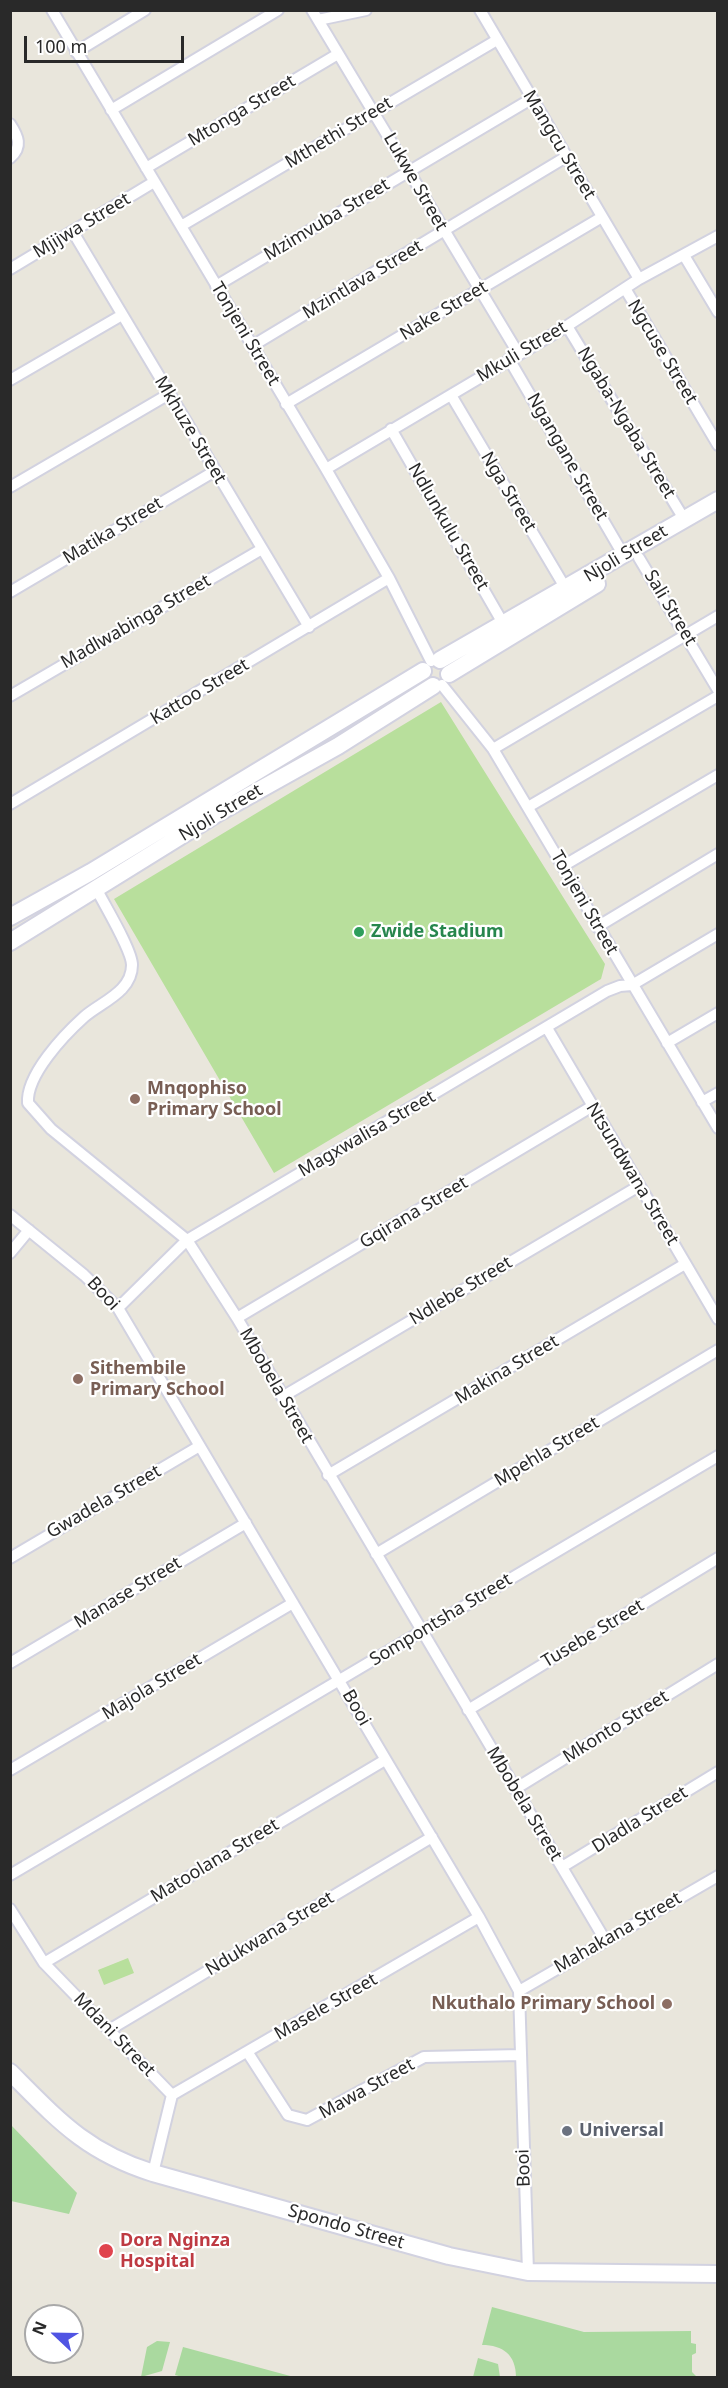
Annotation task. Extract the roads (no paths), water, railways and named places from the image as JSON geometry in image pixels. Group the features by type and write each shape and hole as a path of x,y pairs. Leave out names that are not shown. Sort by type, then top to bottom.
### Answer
{"main road":[{"name":"Njoli Street","path":"10,942 218,813 338,746 504,625 566,589 632,557 684,519 717,500"},
{"name":"Njoli Street","path":"10,917 717,509"},
{"name":"Spondo Street","path":"10,2073 72,2133 120,2163 153,2173 449,2256 528,2272 717,2274"}],"street":[{"name":"Tonjeni Street","path":"52,10 326,469 389,578 436,673 493,749 717,1128"},
{"path":"76,52 145,10"},
{"path":"111,110 278,10"},
{"path":"315,15 366,10"},
{"name":"Mangcu Street","path":"480,10 639,279"},
{"name":"Lukwe Street","path":"315,15 480,290 513,356"},
{"name":"Mthethi Street","path":"181,226 497,40"},
{"name":"Mtonga Street","path":"146,168 338,54"},
{"name":"Mzimvuba Street","path":"216,286 531,99"},
{"path":"10,124 18,139 19,147 10,158"},
{"name":"Mzintlava Street","path":"252,346 566,157"},
{"name":"Mjijwa Street","path":"10,269 154,182"},
{"name":"Nake Street","path":"286,404 602,217"},
{"name":"Mkhuze Street","path":"73,232 309,627"},
{"name":"Mkuli Street","path":"326,469 567,326 626,290 639,279 685,256 717,236"},
{"path":"685,256 717,312"},
{"name":"Ngcuse Street","path":"626,290 717,445"},
{"path":"10,380 122,315"},
{"name":"Ngaba-Ngaba Street","path":"567,326 684,519"},
{"name":"Ngangane Street","path":"513,356 632,557"},
{"path":"10,487 169,394"},
{"name":"Nga Street","path":"451,395 566,589"},
{"name":"Ndlunkulu Street","path":"391,429 504,625"},
{"name":"Matika Street","path":"10,592 215,471"},
{"name":"Madlwabinga Street","path":"10,696 262,549"},
{"name":"Sali Street","path":"632,557 687,635 717,690"},
{"name":"Kattoo Street","path":"10,804 389,578"},
{"path":"493,749 717,616"},
{"path":"528,807 717,696"},
{"path":"563,866 717,775"},
{"path":"597,927 717,854"},
{"name":"Mbobela Street","path":"97,890 129,953 131,972 119,992 84,1017 38,1070 28,1087 28,1103 51,1129 188,1240 237,1318 420,1631 605,1940"},
{"name":"Magxwalisa Street","path":"118,1308 188,1240 547,1029 607,991 620,986 632,985 717,934"},
{"path":"667,1043 717,1013"},
{"name":"Ntsundwana Street","path":"547,1029 717,1319"},
{"path":"702,1102 717,1093"},
{"name":"Gqirana Street","path":"237,1318 591,1107"},
{"name":"Ndlebe Street","path":"282,1396 639,1186"},
{"name":"Booi","path":"10,1215 84,1275 118,1308 198,1447 246,1523 479,1917 519,1991 528,2272"},
{"path":"10,1253 29,1230"},
{"name":"Makina Street","path":"328,1475 685,1264"},
{"name":"Mpehla Street","path":"376,1554 717,1350"},
{"name":"Gwadela Street","path":"10,1558 198,1447"},
{"name":"Sompontsha Street","path":"10,1875 717,1456"},
{"name":"Manase Street","path":"10,1664 246,1523"},
{"name":"Tusebe Street","path":"468,1710 717,1558"},
{"name":"Majola Street","path":"10,1770 293,1603"},
{"name":"Mkonto Street","path":"515,1789 717,1664"},
{"name":"Matoolana Street","path":"45,1963 385,1760"},
{"name":"Dladla Street","path":"562,1867 717,1772"},
{"name":"Ndukwana Street","path":"109,2030 432,1837"},
{"name":"Mahakana Street","path":"519,1991 717,1876"},
{"name":"Mdani Street","path":"10,1909 45,1963 172,2095"},
{"name":"Masele Street","path":"172,2095 479,1917"},
{"name":"Mawa Street","path":"248,2053 288,2115 307,2120 424,2057 520,2055"},
{"path":"153,2173 172,2095"}],"place":[{"name":"Zwide Stadium","path":"359,932"},
{"name":"Mnqophiso Primary School","path":"135,1099"},
{"name":"Sithembile Primary School","path":"78,1379"},
{"name":"Nkuthalo Primary School","path":"667,2004"},
{"name":"Universal","path":"567,2131"},
{"name":"Dora Nginza Hospital","path":"106,2251"}]}
